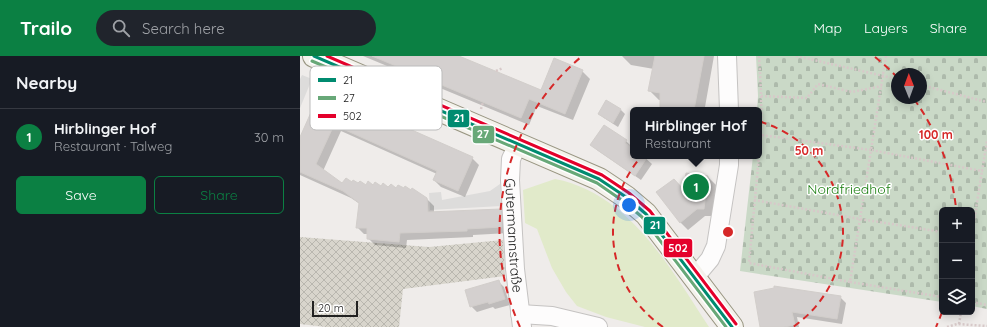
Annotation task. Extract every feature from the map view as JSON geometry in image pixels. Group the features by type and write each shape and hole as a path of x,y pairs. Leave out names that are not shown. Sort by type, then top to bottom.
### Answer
{"main road":[{"path":"314,56 337,66"},
{"path":"442,111 599,179 626,197 646,214 732,327"}],"street":[{"path":"727,56 729,107"},
{"name":"Gutermannstraße","path":"518,144 511,159 510,180 515,269 521,320"},
{"path":"694,278 710,259 716,246 729,159"},
{"path":"521,320 552,316 598,327"}],"path":[{"path":"759,56 761,107"},
{"path":"796,56 891,78"},
{"path":"850,282 886,56"},
{"path":"496,71 503,68"},
{"path":"761,96 807,98 818,84 852,92 882,86"},
{"path":"927,87 987,102"},
{"path":"762,135 871,150 982,171"},
{"path":"975,215 986,156 987,141"},
{"path":"759,159 749,263 939,297"},
{"path":"754,200 860,220 939,232"},
{"path":"975,303 987,305"},
{"path":"959,324 960,315"},
{"path":"947,327 959,324 987,326"}],"shaded area":[{"path":"302,75 310,78 310,84 300,108 300,79"},
{"path":"500,184 501,206 430,210 429,193 441,192 442,200 490,191"},
{"path":"300,237 429,247 503,240 505,276 403,289 399,327 326,327 300,324"}],"green space":[{"name":"Nordfriedhof","path":"756,56 987,56 987,309 975,307 975,207 939,207 939,302 740,271 753,159 762,159 762,107 757,107"},
{"path":"555,179 581,187 605,200 646,236 679,281 709,327 645,327 606,317 577,306 566,292 552,268 537,229 525,223 523,190"}],"building":[{"path":"372,56 459,56 541,90 554,58 583,70 565,114 529,99 521,118 442,85 442,66 396,66"},
{"path":"655,56 704,56 695,107 660,107 660,93 648,91"},
{"path":"606,100 621,109 613,123 598,114"},
{"path":"310,115 310,130 332,130 316,164 342,183 346,178 352,182 353,180 358,183 360,181 366,185 368,181 373,185 375,182 381,186 383,183 388,187 391,184 396,188 398,185 404,188 405,186 411,190 412,188 427,198 428,212 501,209 502,227 467,229 467,231 400,233 399,242 367,239 367,228 356,228 359,203 343,191 300,172 300,137"},
{"path":"604,125 627,140 625,143 630,146 630,159 646,159 635,176 590,145"},
{"path":"345,130 412,130 473,157 458,191 433,180 437,171"},
{"path":"686,173 708,176 704,209 697,209 680,223 656,192 674,179 684,190"},
{"path":"499,280 505,299 489,304 488,302 470,307 465,290"},
{"path":"774,286 841,296 837,319 792,312 795,325 784,327 760,327 754,292 774,288"}],"transit line":[{"name":"21","path":"314,56 337,66"},
{"name":"502","path":"327,56 350,66"},
{"name":"27","path":"312,61 324,66"},
{"name":"502","path":"442,106 602,175 629,193 650,211 736,324"},
{"name":"21","path":"442,111 599,179 626,197 646,214 732,327"},
{"name":"27","path":"442,117 597,183 623,201 642,217 726,327"}],"place":[{"name":"Hirblinger Hof","path":"696,187"}]}
